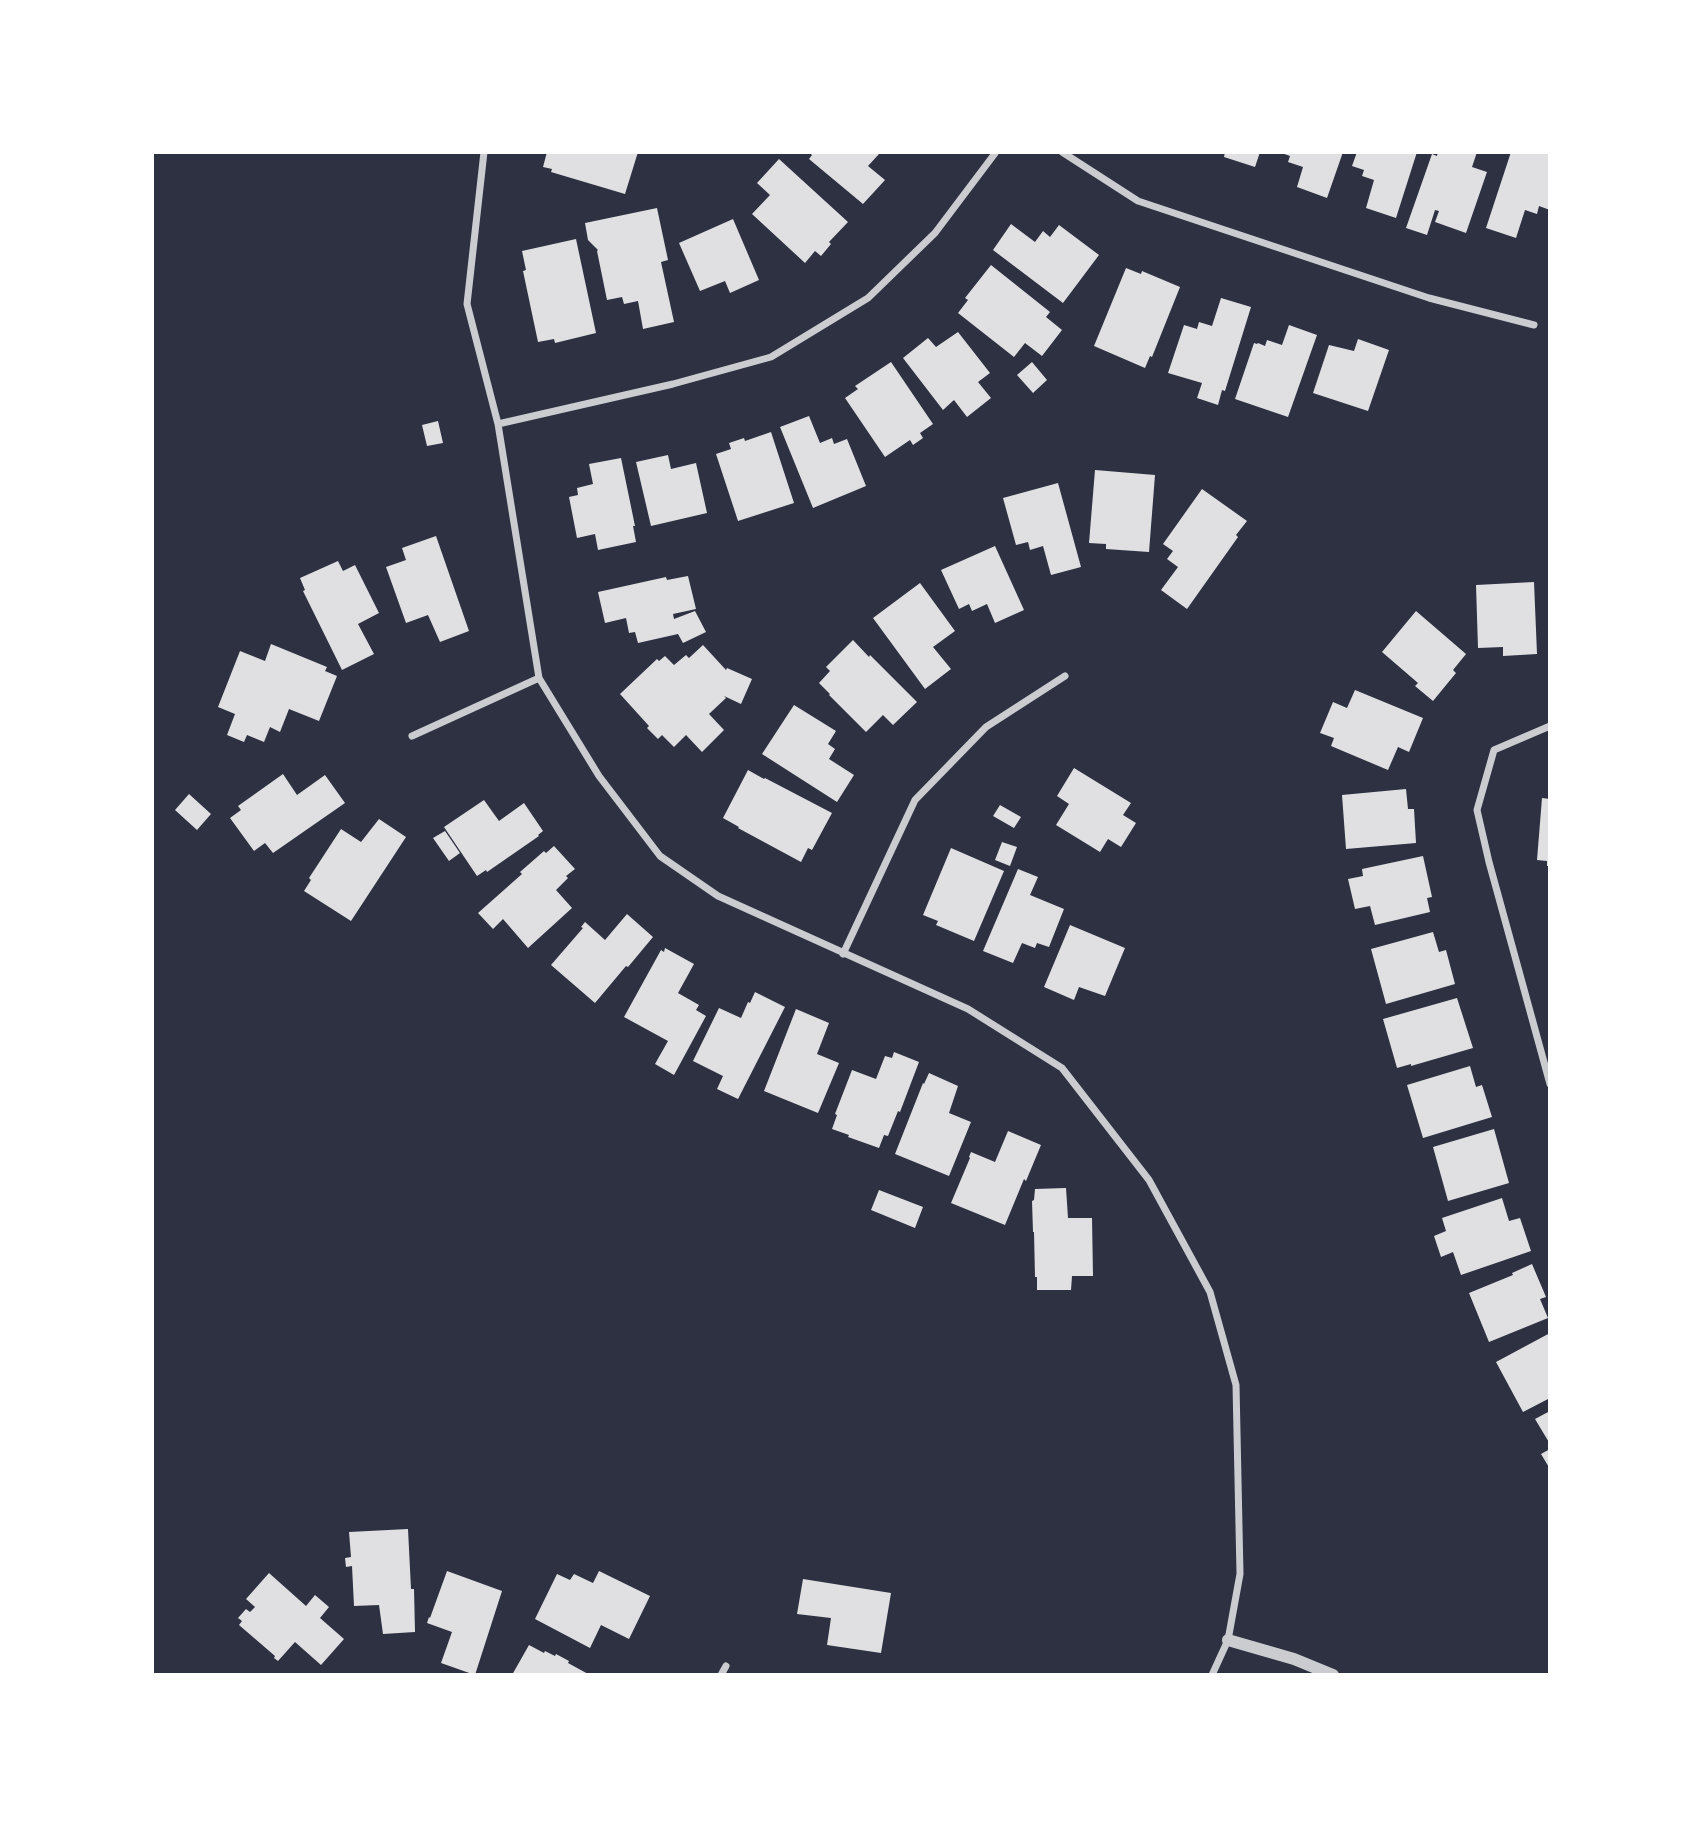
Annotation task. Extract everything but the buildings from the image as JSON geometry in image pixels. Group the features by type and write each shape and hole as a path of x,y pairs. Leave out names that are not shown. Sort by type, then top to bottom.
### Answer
{"street":[{"path":"484,152 467,304 498,424 539,678 599,776 660,856 718,896 968,1009 1062,1068 1149,1180 1210,1292 1236,1385 1240,1574 1228,1640 1212,1675"},
{"path":"498,424 673,384 771,357 868,298 935,233 996,152"},
{"path":"1062,152 1138,201 1429,298 1534,325"},
{"path":"843,954 915,800 986,727 1065,676"},
{"path":"412,736 539,678"},
{"path":"1550,726 1494,750 1476,810 1550,1084"},
{"path":"1228,1640 1294,1659 1333,1675"},
{"path":"721,1675 726,1667"}]}
